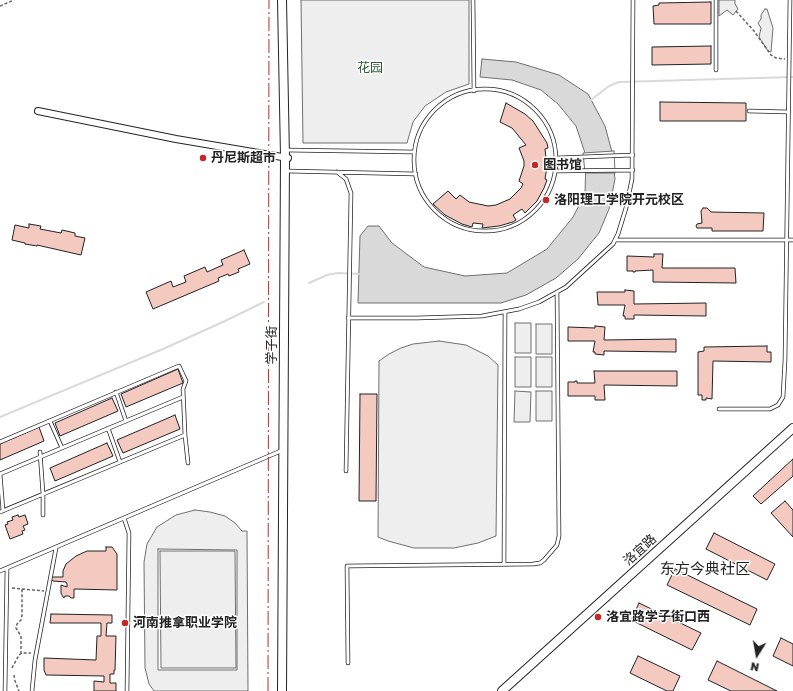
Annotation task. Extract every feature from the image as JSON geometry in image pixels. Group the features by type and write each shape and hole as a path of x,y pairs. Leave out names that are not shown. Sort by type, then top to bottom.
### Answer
{"street":[{"name":"学子街","path":"283,0 286,154 285,691"},
{"path":"38,111 286,154"},
{"name":"洛宜路","path":"502,691 793,428"},
{"name":"洛宜路","path":"510,691 793,435"},
{"name":"学子街","path":"282,691 285,449"}],"lane":[{"path":"473,0 474,91"},
{"path":"348,318 482,316 504,313 539,302 557,292 580,275 603,254 618,234 631,190 633,155 633,0"},
{"path":"716,0 716,70"},
{"path":"719,409 770,409 774,408 782,401 784,394 786,360 789,112 791,99 789,93 790,0"},
{"path":"474,91 495,91 511,94 529,104 536,111 551,134 557,158 555,180 550,190 537,208 516,225 493,231 463,228 451,223 438,214 427,203 420,188 416,174 413,152 417,134 427,116 448,98 464,92 474,91"},
{"path":"749,111 789,112"},
{"path":"286,154 413,152"},
{"path":"557,158 633,155"},
{"path":"556,171 632,170"},
{"path":"286,171 416,174"},
{"path":"336,172 346,179 351,194 346,471"},
{"path":"615,240 793,240"},
{"path":"348,663 347,566 533,564 540,563 555,548 558,541 557,292"},
{"path":"504,313 504,564"},
{"path":"0,442 179,366 186,382 183,389 183,397 188,463"},
{"path":"116,392 126,421"},
{"path":"183,397 0,474 1,512 185,434"},
{"path":"50,421 62,448"},
{"path":"108,428 120,462"},
{"path":"0,572 285,449"},
{"path":"40,452 43,515"},
{"path":"124,518 129,533 127,691"},
{"path":"32,691 36,654 56,548"},
{"path":"6,691 7,569"}],"path":[{"path":"0,6 14,0"},
{"path":"736,11 754,31 771,55 776,58 789,59"},
{"path":"6,588 48,591"},
{"path":"12,668 21,654 21,636 16,628 22,615 22,589"},
{"path":"21,654 36,654"},
{"path":"14,675 20,691"}],"green space":[{"name":"花园","path":"301,0 469,0 469,84 446,92 425,106 413,122 407,143 303,143"},
{"path":"765,9 767,9 773,28 771,52 768,51 759,37 761,28 758,23"},
{"path":"515,323 531,323 531,353 515,353"},
{"path":"536,324 552,324 552,354 536,354"},
{"path":"439,341 466,345 488,356 498,365 496,536 478,543 454,548 414,548 378,537 379,361 401,348 413,344"},
{"path":"515,357 531,357 531,387 515,387"},
{"path":"536,357 552,357 552,387 536,387"},
{"path":"515,391 531,392 530,422 514,422"},
{"path":"536,391 552,391 552,421 536,421"},
{"path":"195,510 210,512 225,516 235,523 242,531 247,531 248,691 154,691 149,684 145,668 144,562 147,544 157,527 176,515","holes":["158,549 237,550 237,670 158,670"]},
{"path":"160,551 235,551 236,668 161,668"}],"shaded area":[{"path":"719,0 735,0 735,4 738,9 733,15 727,10 719,16"},
{"path":"482,59 516,62 559,75 588,94 605,126 612,152 615,179 609,209 599,233 578,259 556,278 526,295 501,303 358,303 360,236 368,226 379,226 392,243 424,267 465,276 507,273 547,249 573,217 585,194 586,156 576,126 558,104 541,90 512,80 480,77"}],"pier":[{"path":"614,151 615,173 585,173 583,153"}],"building":[{"path":"711,2 711,24 654,24 653,6 659,5 659,3"},
{"path":"711,46 711,64 652,65 652,47"},
{"path":"660,102 746,103 746,121 660,121"},
{"name":"图书馆","path":"506,103 525,114 533,121 547,143 548,148 545,149 547,167 545,179 547,180 537,201 525,213 522,209 513,215 516,220 513,222 499,226 482,228 483,224 473,223 472,227 462,224 445,215 433,204 448,191 456,199 460,195 469,202 488,206 496,205 510,199 523,184 519,181 524,166 524,161 519,148 526,145 512,128 500,122"},
{"path":"703,208 707,208 711,212 764,213 763,231 712,231 712,228 697,228 697,224 702,223 701,211"},
{"path":"29,224 41,226 40,229 61,233 62,230 75,233 75,236 85,238 81,255 12,240 15,225 29,228"},
{"path":"244,250 250,264 238,269 239,272 218,278 219,281 153,309 146,292 171,281 173,287 186,282 184,276 205,267 207,272 223,265 221,260"},
{"path":"654,254 663,254 662,268 735,268 736,283 653,282 653,270 635,272 627,271 627,256 654,257"},
{"path":"625,290 634,291 634,304 706,303 706,316 634,315 634,319 625,319 625,316 623,316 625,305 598,305 597,292 625,292"},
{"path":"595,326 605,327 604,340 676,339 676,352 604,351 604,355 595,354 595,352 593,352 595,341 568,341 568,327 595,328"},
{"path":"767,346 767,352 771,352 771,362 713,361 712,399 706,398 706,400 702,400 702,395 698,395 698,352 704,351 704,347"},
{"path":"178,369 183,383 126,407 121,394"},
{"path":"594,371 677,371 677,386 604,385 605,400 595,400 595,396 568,396 568,382 577,381 577,383 595,383"},
{"path":"360,394 377,394 376,501 359,501"},
{"path":"112,398 118,411 60,436 55,423"},
{"path":"175,415 180,429 123,453 117,440"},
{"path":"39,427 44,441 0,460 0,444"},
{"path":"107,443 113,456 55,481 50,468"},
{"path":"793,459 793,476 761,504 753,496"},
{"path":"785,501 793,510 793,537 771,513"},
{"path":"18,515 19,517 25,515 28,524 23,526 25,530 22,531 23,534 10,539 5,525 8,524 7,522 13,520 12,517"},
{"path":"714,533 775,564 767,580 706,549"},
{"path":"106,547 112,547 117,554 117,590 74,589 74,598 65,596 64,598 61,593 61,585 67,587 66,582 53,581 51,579 52,577 63,577 63,571 66,564 76,556 87,551 106,551"},
{"path":"675,569 757,609 750,625 667,585"},
{"path":"639,603 701,633 692,650 631,620"},
{"path":"51,614 112,615 112,623 107,623 106,636 116,636 115,670 114,674 110,674 110,683 116,683 116,691 94,691 94,681 104,682 104,676 46,675 44,670 44,658 96,660 97,636 101,636 101,623 50,623"},
{"path":"781,638 793,644 793,666 773,656"},
{"path":"638,656 680,676 673,691 667,691 630,673"},
{"path":"717,661 777,691 731,691 708,680"}],"waterway":[{"path":"591,100 609,86 619,82 793,77"},
{"path":"309,283 327,275 338,273 359,274"},
{"path":"0,417 163,349 264,302"}],"power":[{"path":"268,691 269,0"}],"place":[{"name":"丹尼斯超市","path":"203,158"},
{"name":"图书馆","path":"535,165"},
{"name":"洛阳理工学院开元校区","path":"546,200"},
{"name":"洛宜路学子街口西","path":"598,617"},
{"name":"河南推拿职业学院","path":"125,623"}],"district":[{"name":"东方今典社区","path":"705,569"}]}
